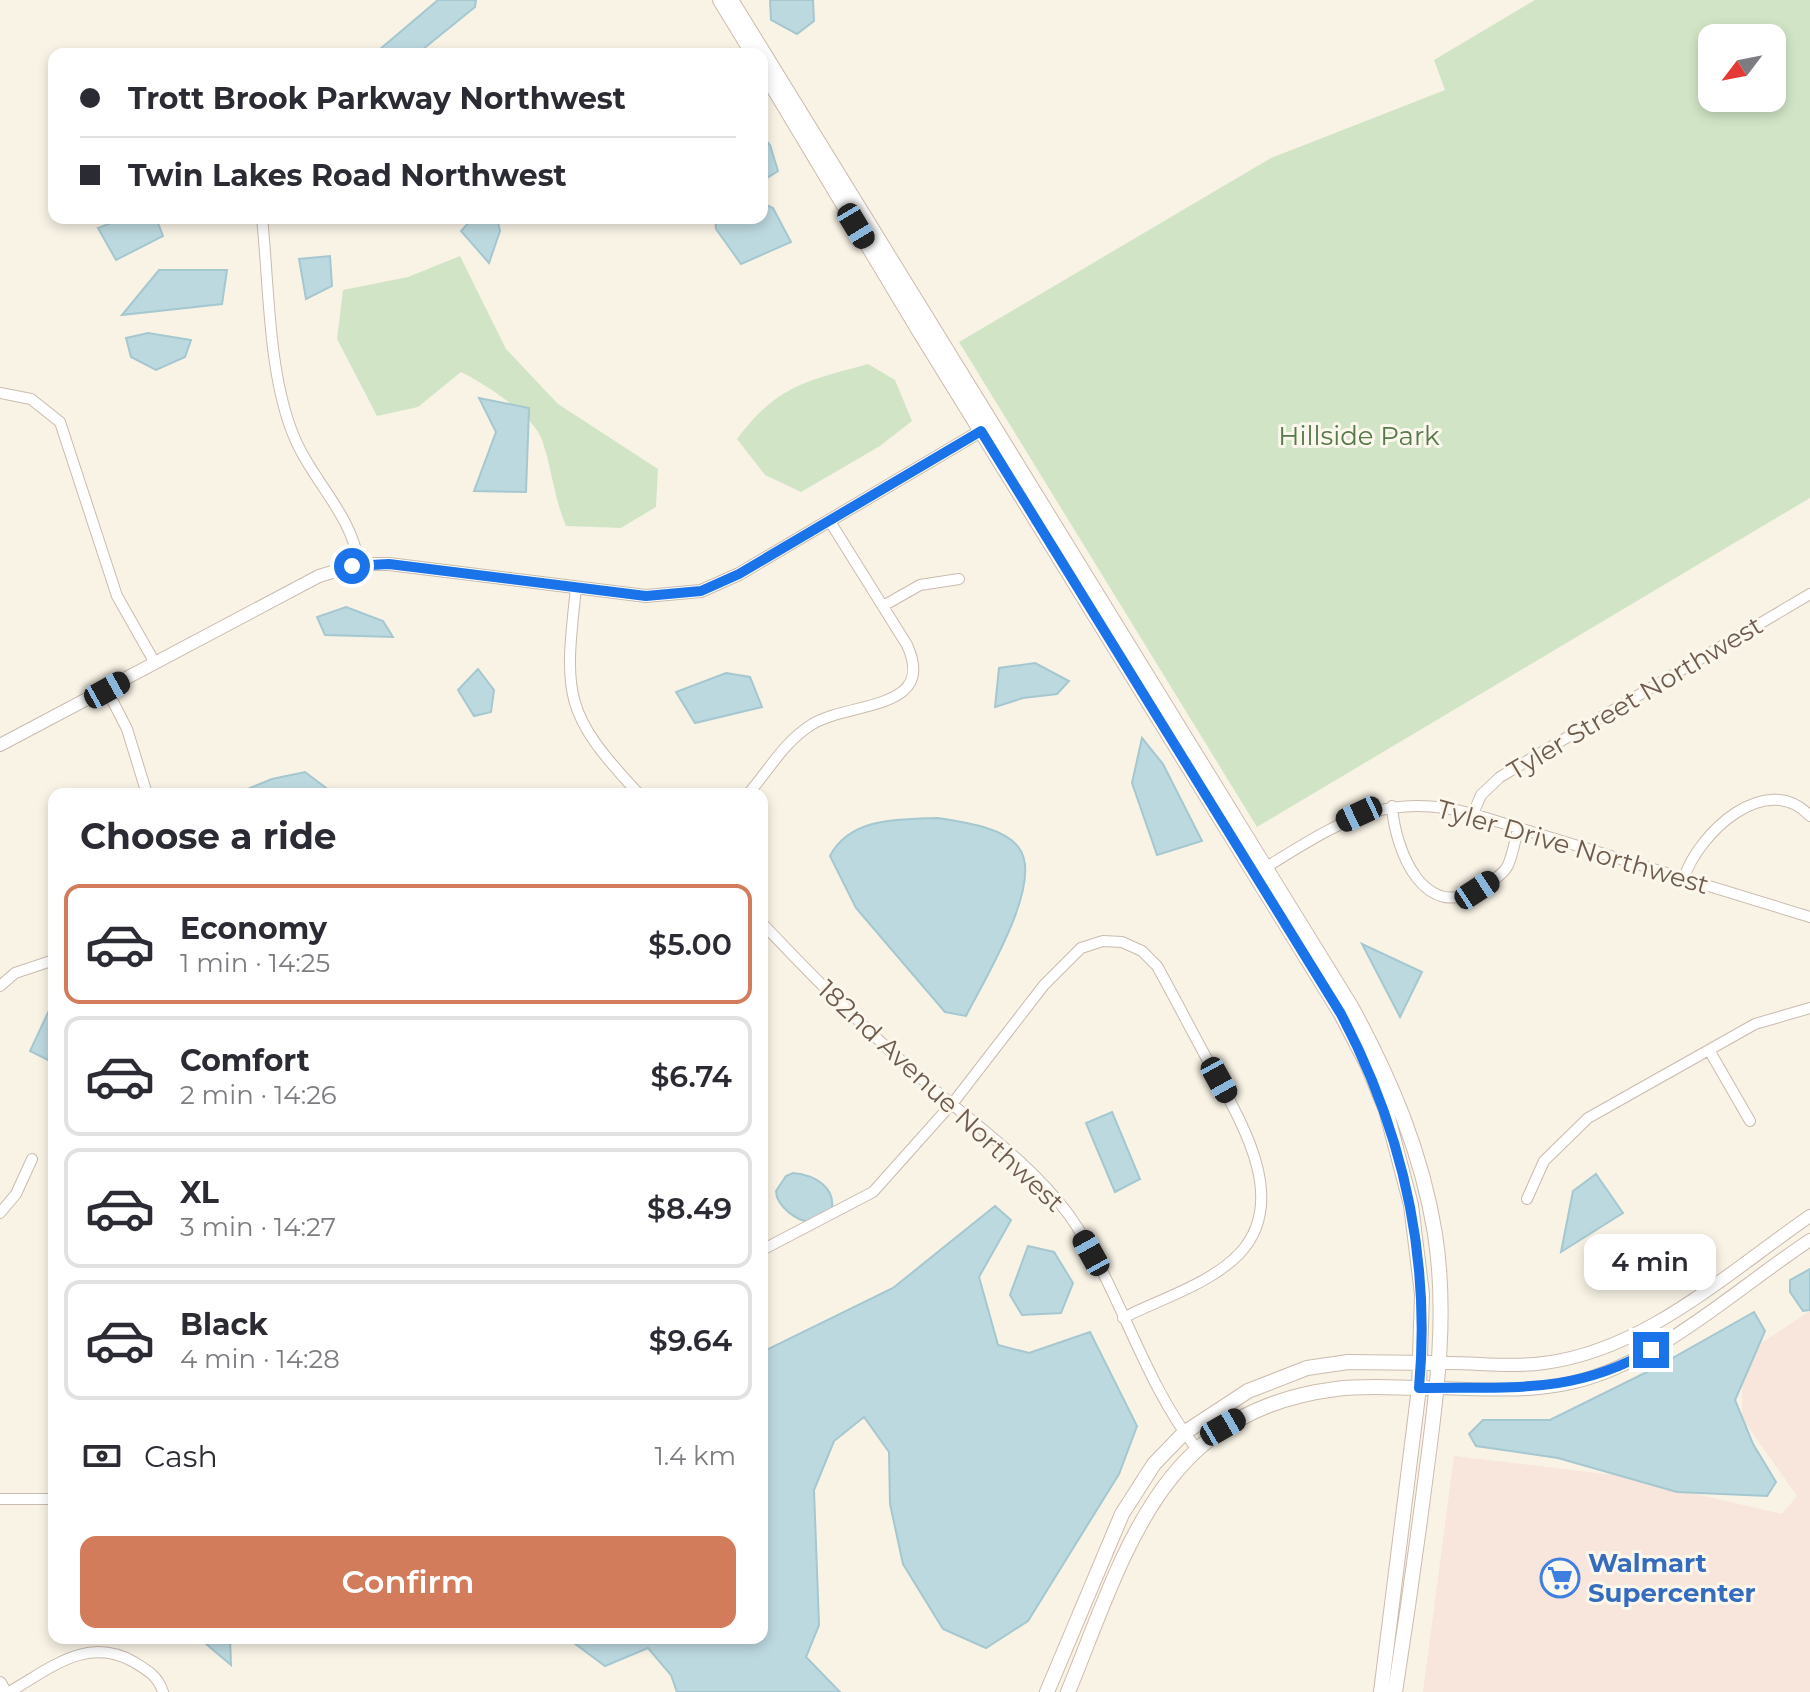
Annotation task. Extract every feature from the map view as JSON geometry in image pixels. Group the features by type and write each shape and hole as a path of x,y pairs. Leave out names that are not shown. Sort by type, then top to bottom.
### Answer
{"main road":[{"path":"720,0 749,48"},
{"path":"731,0 760,48"},
{"path":"768,62 987,427"},
{"path":"768,79 1379,1059 1413,1143 1437,1250 1440,1363 1395,1692"},
{"path":"1260,871 1367,1064 1386,1110 1417,1238 1422,1294 1422,1363 1381,1692"},
{"path":"1047,1692 1122,1514 1154,1464 1184,1433 1248,1391 1307,1368 1348,1362 1440,1363"},
{"path":"1068,1692 1141,1519 1164,1483 1196,1448 1241,1416 1299,1395 1358,1386 1437,1388"}],"street":[{"path":"263,224 278,372 287,419 308,464 343,514 359,564"},
{"path":"0,393 31,399 60,422 117,596 155,663"},
{"path":"0,745 319,576 359,564 389,564 646,596 701,591 739,574 987,427"},
{"path":"753,788 787,745 813,723 856,706 890,700 907,688 913,679 913,657 829,520"},
{"path":"883,606 920,585 959,579"},
{"path":"576,588 569,652 572,697 593,742 634,788"},
{"name":"Tyler Street Northwest","path":"1473,814 1481,795 1500,777 1810,594"},
{"path":"107,690 127,729 145,788"},
{"path":"1684,878 1694,853 1707,835 1755,804 1784,800 1810,816"},
{"name":"Tyler Drive Northwest","path":"1260,871 1343,822 1392,806 1428,804 1473,814 1810,917"},
{"path":"1392,806 1400,848 1415,875 1427,889 1450,899 1469,895 1503,872 1518,829"},
{"name":"182nd Avenue Northwest","path":"768,929 852,1018 952,1104 1059,1203 1091,1253 1184,1433 1196,1448"},
{"path":"768,1247 873,1192 952,1104 1044,985 1081,948 1103,941 1122,942 1151,958 1246,1136 1258,1174 1260,1213 1245,1247 1229,1264 1123,1318"},
{"path":"0,986 15,973 48,962"},
{"path":"1527,1199 1544,1161 1575,1128 1755,1024 1810,1008"},
{"path":"1709,1050 1750,1121"},
{"path":"0,1213 16,1194 32,1159"},
{"path":"1440,1363 1541,1364 1610,1347 1668,1315 1810,1216"},
{"path":"1437,1388 1548,1387 1612,1371 1671,1337 1810,1240"},
{"path":"0,1499 48,1499"},
{"path":"0,1683 7,1692 79,1654 102,1650 122,1655 149,1670 162,1688"}],"shaded area":[{"path":"1810,1311 1810,1692 1423,1692 1454,1456 1614,1475 1782,1514 1797,1496 1742,1418 1742,1382 1760,1344"}],"green space":[{"name":"Hillside Park","path":"1535,0 1810,0 1810,498 1257,827 959,342 1271,158 1445,90 1434,60"},
{"path":"460,256 506,349 558,404 658,469 656,507 621,528 566,526 537,431 507,401 461,372 418,407 377,416 337,339 343,290 408,277"},
{"path":"868,364 895,380 912,421 880,446 801,492 765,475 737,439 752,421 780,396 795,388"}],"water":[{"path":"438,0 476,0 475,7 424,48 381,48"},
{"path":"770,0 813,0 814,21 797,34 771,20"},
{"path":"768,143 770,145 778,171 768,177"},
{"path":"768,206 773,208 791,242 741,264 716,224 768,224"},
{"path":"108,224 158,224 163,236 116,260 98,228"},
{"path":"467,224 498,224 500,231 489,263 461,231"},
{"path":"330,256 332,286 306,299 299,259"},
{"path":"159,270 227,270 222,304 122,315"},
{"path":"148,333 191,340 185,357 156,370 131,357 126,338"},
{"path":"479,398 529,408 526,492 474,491 496,432"},
{"path":"346,607 383,621 393,637 325,635 317,617"},
{"path":"1035,663 1069,681 1057,694 1023,698 995,707 999,668"},
{"path":"478,669 494,690 491,712 474,716 458,690"},
{"path":"726,673 750,677 762,707 695,723 676,692"},
{"path":"1142,738 1163,764 1202,841 1157,855 1132,783"},
{"path":"305,772 326,788 250,788 272,779"},
{"path":"938,818 982,827 1003,835 1019,848 1025,864 1024,884 1009,932 966,1016 945,1012 856,908 830,856 839,843 863,827 893,820"},
{"path":"1362,944 1422,972 1400,1017"},
{"path":"48,1013 48,1060 30,1051"},
{"path":"1112,1112 1140,1179 1115,1192 1086,1123"},
{"path":"793,1173 809,1176 828,1189 831,1213 807,1221 795,1217 784,1207 776,1191 786,1176"},
{"path":"1596,1174 1623,1213 1561,1252 1573,1191"},
{"path":"995,1206 1011,1220 979,1277 998,1345 1029,1353 1090,1332 1137,1426 1119,1474 1028,1621 986,1648 943,1629 903,1564 890,1504 889,1452 864,1417 834,1441 814,1490 819,1625 806,1657 840,1692 677,1692 671,1675 648,1648 605,1666 575,1644 768,1644 768,1349 893,1288"},
{"path":"1028,1246 1054,1252 1073,1283 1061,1313 1022,1315 1010,1295"},
{"path":"1810,1269 1810,1310 1803,1311 1790,1292 1790,1280"},
{"path":"1754,1312 1765,1331 1735,1400 1753,1444 1776,1482 1767,1496 1677,1492 1558,1458 1476,1446 1469,1434 1483,1420 1550,1420 1653,1369"},
{"path":"206,1644 230,1644 231,1665"}],"place":[{"name":"Walmart Supercenter","path":"1560,1578"}],"route":[{"path":"352,566 389,564 646,596 663,597 701,591 739,574 981,431 1341,1014 1367,1064 1386,1110 1406,1180 1417,1238 1423,1320 1419,1388 1548,1387 1612,1371 1651,1350"}]}
